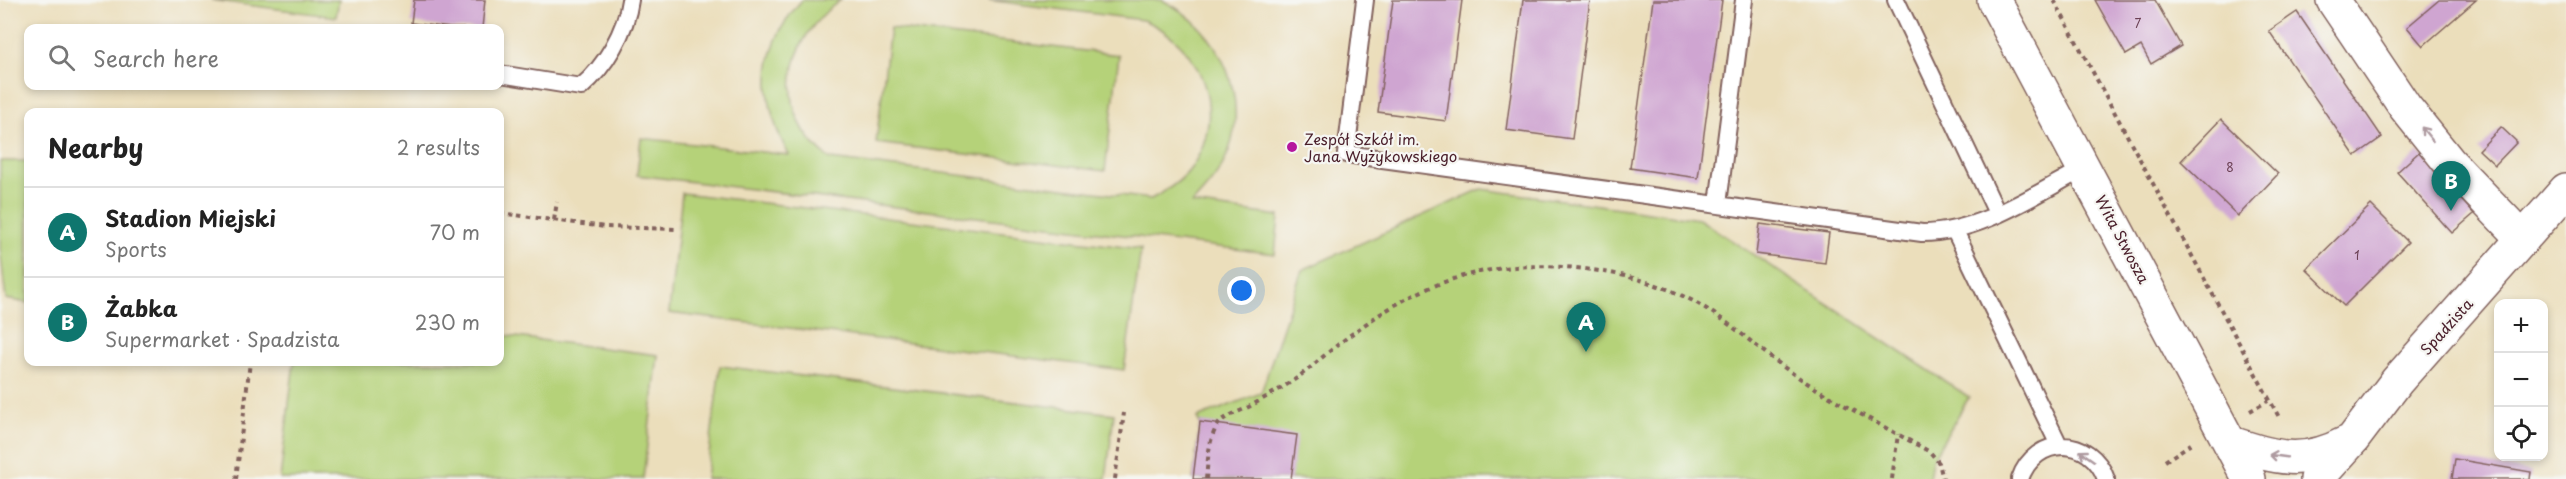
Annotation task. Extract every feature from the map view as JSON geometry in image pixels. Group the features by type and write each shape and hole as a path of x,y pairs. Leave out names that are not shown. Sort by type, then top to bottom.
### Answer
{"street":[{"name":"Wita Stwosza","path":"1994,0 2249,479"},
{"path":"2333,0 2411,115 2450,163 2523,239"},
{"name":"Spadzista","path":"2317,479 2353,439 2397,381 2566,190"},
{"path":"2231,443 2275,456 2311,457 2325,454 2353,439"},
{"path":"2349,479 2353,439"}],"lane":[{"path":"504,75 581,87 596,75 628,20 630,0"},
{"path":"1365,0 1346,154 1922,233 1955,231 1997,213 2085,168"},
{"path":"1718,204 1744,0"},
{"path":"1896,0 1997,213"},
{"path":"1955,231 2059,445"},
{"path":"2020,479 2031,459 2047,448 2059,445 2084,452 2097,462 2106,479"}],"path":[{"path":"2054,0 2268,401 2284,424"},
{"path":"554,220 557,202"},
{"path":"504,214 605,227 678,229"},
{"path":"1206,479 1211,441 1218,424 1296,380 1350,334 1414,294 1450,279 1483,269 1520,266 1556,266 1631,276 1686,298 1726,321 1826,395 1930,452 1939,463 1943,479"},
{"path":"236,479 250,366"},
{"path":"1115,479 1124,413"},
{"path":"1892,479 1898,434"}],"green space":[{"path":"211,0 339,0 336,17"},
{"path":"802,0 841,0 822,16 807,35 797,56 792,77 793,99 799,121 811,141 830,159 1151,199 1173,186 1191,168 1202,147 1208,125 1208,104 1203,82 1194,63 1181,45 1164,31 1143,20 988,0 1162,0 1183,13 1201,29 1216,48 1227,69 1233,92 1235,116 1232,140 1220,170 1192,204 1279,216 1275,254 637,175 641,138 789,155 772,114 768,94 768,75 777,37"},
{"path":"890,28 1119,55 1105,171 876,143"},
{"path":"0,161 24,161 24,302 6,299 0,249"},
{"path":"1481,189 1699,219 1969,397 1932,460 1929,479 1193,479 1200,423 1197,418 1261,393 1302,270"},
{"path":"682,193 1141,249 1124,370 669,313"},
{"path":"504,336 658,355 643,479 280,479 294,366 504,366"},
{"path":"720,366 1114,414 1106,479 706,479"}],"building":[{"path":"414,0 485,0 482,24 411,23"},
{"path":"1393,0 1462,0 1446,121 1378,112"},
{"path":"1523,0 1590,0 1572,139 1506,130"},
{"path":"1653,0 1722,0 1698,178 1630,168"},
{"path":"2095,0 2155,0 2181,46 2151,64 2141,46 2126,55"},
{"path":"2439,0 2476,0 2423,46 2407,27"},
{"path":"2297,12 2382,137 2355,156 2269,31"},
{"path":"2221,119 2278,174 2238,216 2181,161"},
{"path":"2501,127 2517,142 2495,165 2479,150"},
{"path":"2419,152 2474,214 2452,233 2397,172"},
{"path":"2371,205 2408,242 2344,306 2306,269"},
{"path":"1760,224 1829,233 1825,263 1756,254"},
{"path":"1200,422 1297,435 1291,479 1193,479"},
{"path":"2455,459 2531,472 2530,479 2452,479"}],"place":[{"name":"Zespół Szkół im. Jana Wyżykowskiego","path":"1292,147"},
{"name":"Żabka","path":"2451,211"},
{"name":"Stadion Miejski","path":"1586,352"}]}
